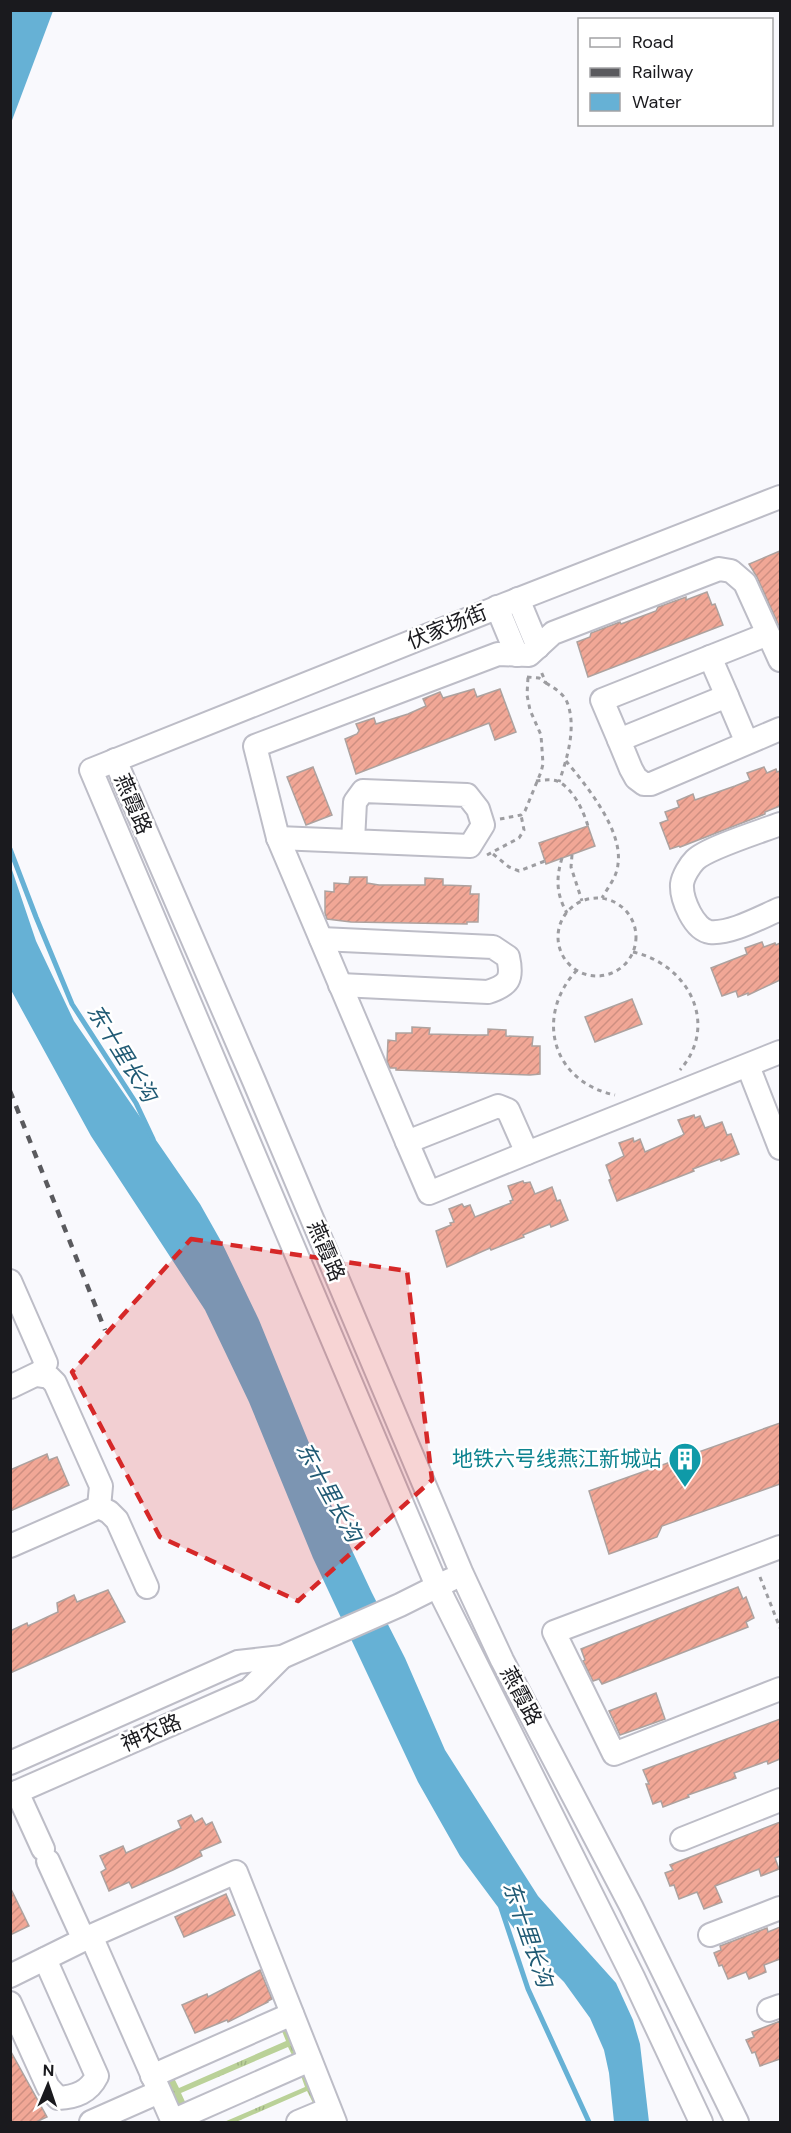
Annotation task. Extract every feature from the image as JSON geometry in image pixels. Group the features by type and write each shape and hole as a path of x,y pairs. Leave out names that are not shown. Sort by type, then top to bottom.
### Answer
{"street":[{"name":"伏家场街","path":"115,760 507,603 780,497"},
{"path":"780,660 745,583 731,572 719,569 553,633 529,655 498,654 255,746 278,838 429,1193 780,1052"},
{"path":"507,603 538,647"},
{"path":"507,603 517,655"},
{"path":"768,634 602,700 631,769 636,778 644,784 780,729"},
{"path":"710,657 747,743"},
{"path":"619,740 727,696"},
{"name":"燕霞路","path":"701,2122 633,1977 437,1586 91,770 115,760 254,1081 462,1574 502,1660 631,1906 737,2122"},
{"path":"278,838 470,846 483,825 478,809 467,795 363,792 354,802 353,841"},
{"path":"780,824 705,853 691,865 682,880 692,919 696,925 709,932 728,930 780,909"},
{"path":"321,939 493,947 508,957 511,970 508,981 500,988 488,992 340,985"},
{"path":"747,1066 780,1148"},
{"path":"407,1142 498,1106 508,1110 527,1153"},
{"path":"10,1281 45,1358 44,1368 36,1375 10,1387"},
{"path":"36,1375 50,1377 55,1383 101,1486 99,1507"},
{"path":"10,1546 99,1507"},
{"path":"99,1507 109,1512 117,1520 147,1587"},
{"path":"780,1546 554,1632 614,1754 780,1689"},
{"name":"神农路","path":"10,1763 238,1662 282,1657 400,1605 462,1574"},
{"name":"神农路","path":"14,1793 249,1690 282,1657"},
{"path":"14,1793 87,1938 172,2122 310,2060"},
{"path":"681,1839 780,1800"},
{"path":"10,1977 87,1938 236,1872 332,2116 298,2122"},
{"path":"710,1935 780,1908"},
{"path":"10,2002 48,2087 58,2098 83,2093 92,2086 97,2076 45,1959"},
{"path":"91,2122 156,2084 292,2014"}],"path":[{"path":"483,825 493,820 521,815 525,811 541,772 542,745 539,729 530,710 527,695 528,678"},
{"path":"546,683 560,692 567,701 570,733 566,761 559,782"},
{"path":"566,761 601,809 618,847 615,877 602,898"},
{"path":"536,781 559,782 577,801 584,812 588,826"},
{"path":"470,846 476,854 483,856 493,854 519,838 524,830 521,815"},
{"path":"493,854 508,867 519,871 545,861"},
{"path":"572,855 571,867 582,901"},
{"path":"562,858 557,885 559,896 567,913"},
{"path":"602,898 621,906 634,922 636,942 633,952 620,969 611,974 590,975 577,970 565,959 558,940 559,930 567,913 582,901 602,898"},
{"path":"633,952 656,959 676,973 690,992 695,1006 697,1021 694,1044 685,1064 675,1076"},
{"path":"577,970 559,994 555,1009 553,1024 557,1046 567,1067 578,1078 604,1092 619,1095"},
{"path":"752,1557 780,1628"}],"highlighted area":[{"path":"191,1239 407,1271 432,1480 298,1601 160,1537 72,1372"}],"green space":[{"path":"280,2026 289,2028 300,2045 294,2059 288,2047 181,2093 187,2106 175,2104 167,2096 167,2079 172,2074 179,2088 286,2041"},
{"path":"300,2073 307,2075 316,2104 314,2105 307,2091 236,2122 224,2122 305,2087"}],"water":[{"path":"10,11 53,11 11,123"},
{"path":"10,864 36,941 74,1021 200,1204 222,1243 259,1320 309,1443 315,1465 334,1512 405,1658 445,1750 538,1896 616,1983 633,2020 640,2044 649,2122 614,2122 604,2050 590,2018 564,1982 524,1942 460,1856 418,1782 313,1558 249,1402 205,1310 91,1136 11,990"}],"building":[{"path":"780,551 780,628 749,564"},
{"path":"707,592 712,605 715,604 723,625 588,677 577,642 590,637 591,633 656,611 658,607"},
{"path":"474,689 477,697 500,689 516,732 495,740 489,723 356,774 345,739 357,734 359,731 356,724 374,718 376,724 408,714 426,706 423,699 440,692 443,698"},
{"path":"313,767 332,815 306,825 287,777"},
{"path":"764,767 767,773 776,769 777,772 780,771 780,806 765,814 670,849 660,823 668,820 665,812 679,807 677,801 693,794 695,800 735,786 750,780 747,773"},
{"path":"588,826 595,846 546,864 539,843"},
{"path":"350,877 367,877 367,883 379,885 425,885 425,878 443,879 443,885 471,886 470,894 479,894 478,922 467,922 467,924 351,922 327,919 325,891 334,892 334,883 349,884"},
{"path":"762,942 764,947 780,943 780,980 748,995 748,993 738,997 736,991 722,996 711,968 747,954 745,948"},
{"path":"632,999 642,1024 595,1042 585,1017"},
{"path":"412,1027 430,1028 429,1034 488,1035 488,1029 506,1030 506,1036 533,1037 532,1046 540,1046 540,1074 390,1068 387,1061 388,1040 396,1041 396,1033 412,1033"},
{"path":"694,1115 695,1118 700,1116 705,1128 722,1122 727,1135 731,1134 739,1154 693,1169 694,1171 617,1201 606,1165 624,1156 619,1143 633,1138 634,1142 640,1139 645,1152 684,1134 678,1120"},
{"path":"523,1181 524,1183 530,1182 535,1194 552,1187 568,1220 551,1227 550,1224 523,1235 524,1237 491,1250 490,1248 447,1267 436,1231 454,1222 449,1209 462,1204 464,1207 470,1205 475,1217 511,1203 510,1201 513,1200 508,1186"},
{"name":"地铁六号线燕江新城站","path":"780,1423 780,1484 662,1526 657,1537 609,1554 589,1491"},
{"path":"47,1454 49,1460 57,1457 69,1485 10,1511 10,1470"},
{"path":"738,1587 743,1599 746,1597 754,1618 746,1622 748,1627 602,1684 599,1679 593,1681 583,1661 585,1660 581,1649"},
{"path":"108,1590 125,1622 10,1673 10,1631 27,1623 28,1626 58,1612 57,1603 74,1595 77,1602"},
{"path":"656,1693 665,1719 620,1735 609,1711"},
{"path":"780,1719 780,1759 768,1764 767,1761 734,1773 736,1778 688,1795 689,1797 663,1807 661,1801 653,1804 646,1784 649,1784 643,1770"},
{"path":"191,1815 195,1822 202,1818 206,1825 212,1822 221,1842 200,1851 202,1856 132,1888 129,1882 109,1891 101,1872 106,1869 100,1856 123,1846 126,1853 181,1828 178,1821"},
{"path":"780,1822 780,1856 775,1858 779,1869 761,1876 759,1869 715,1886 722,1902 704,1909 697,1892 679,1899 674,1885 670,1886 665,1873 673,1870 670,1865"},
{"path":"10,1887 29,1926 10,1935"},
{"path":"226,1894 235,1915 184,1937 175,1917"},
{"path":"780,1927 780,1959 764,1965 766,1972 749,1979 746,1972 728,1979 714,1953 721,1950 720,1946 767,1928 768,1932"},
{"path":"260,1970 272,1999 228,2022 227,2020 195,2033 182,2005 207,1994 208,1997"},
{"path":"780,2021 780,2059 760,2066 755,2052 752,2053 746,2040 754,2037 752,2032"},
{"path":"10,2050 47,2117 36,2122 10,2122"}],"waterway":[{"name":"东十里长沟","path":"10,849 72,1004 136,1103 153,1139"},
{"name":"东十里长沟","path":"501,1908 528,1989 589,2122"}],"railway":[{"path":"10,1091 105,1330"}],"place":[{"name":"地铁六号线燕江新城站","path":"685,1488"}]}
